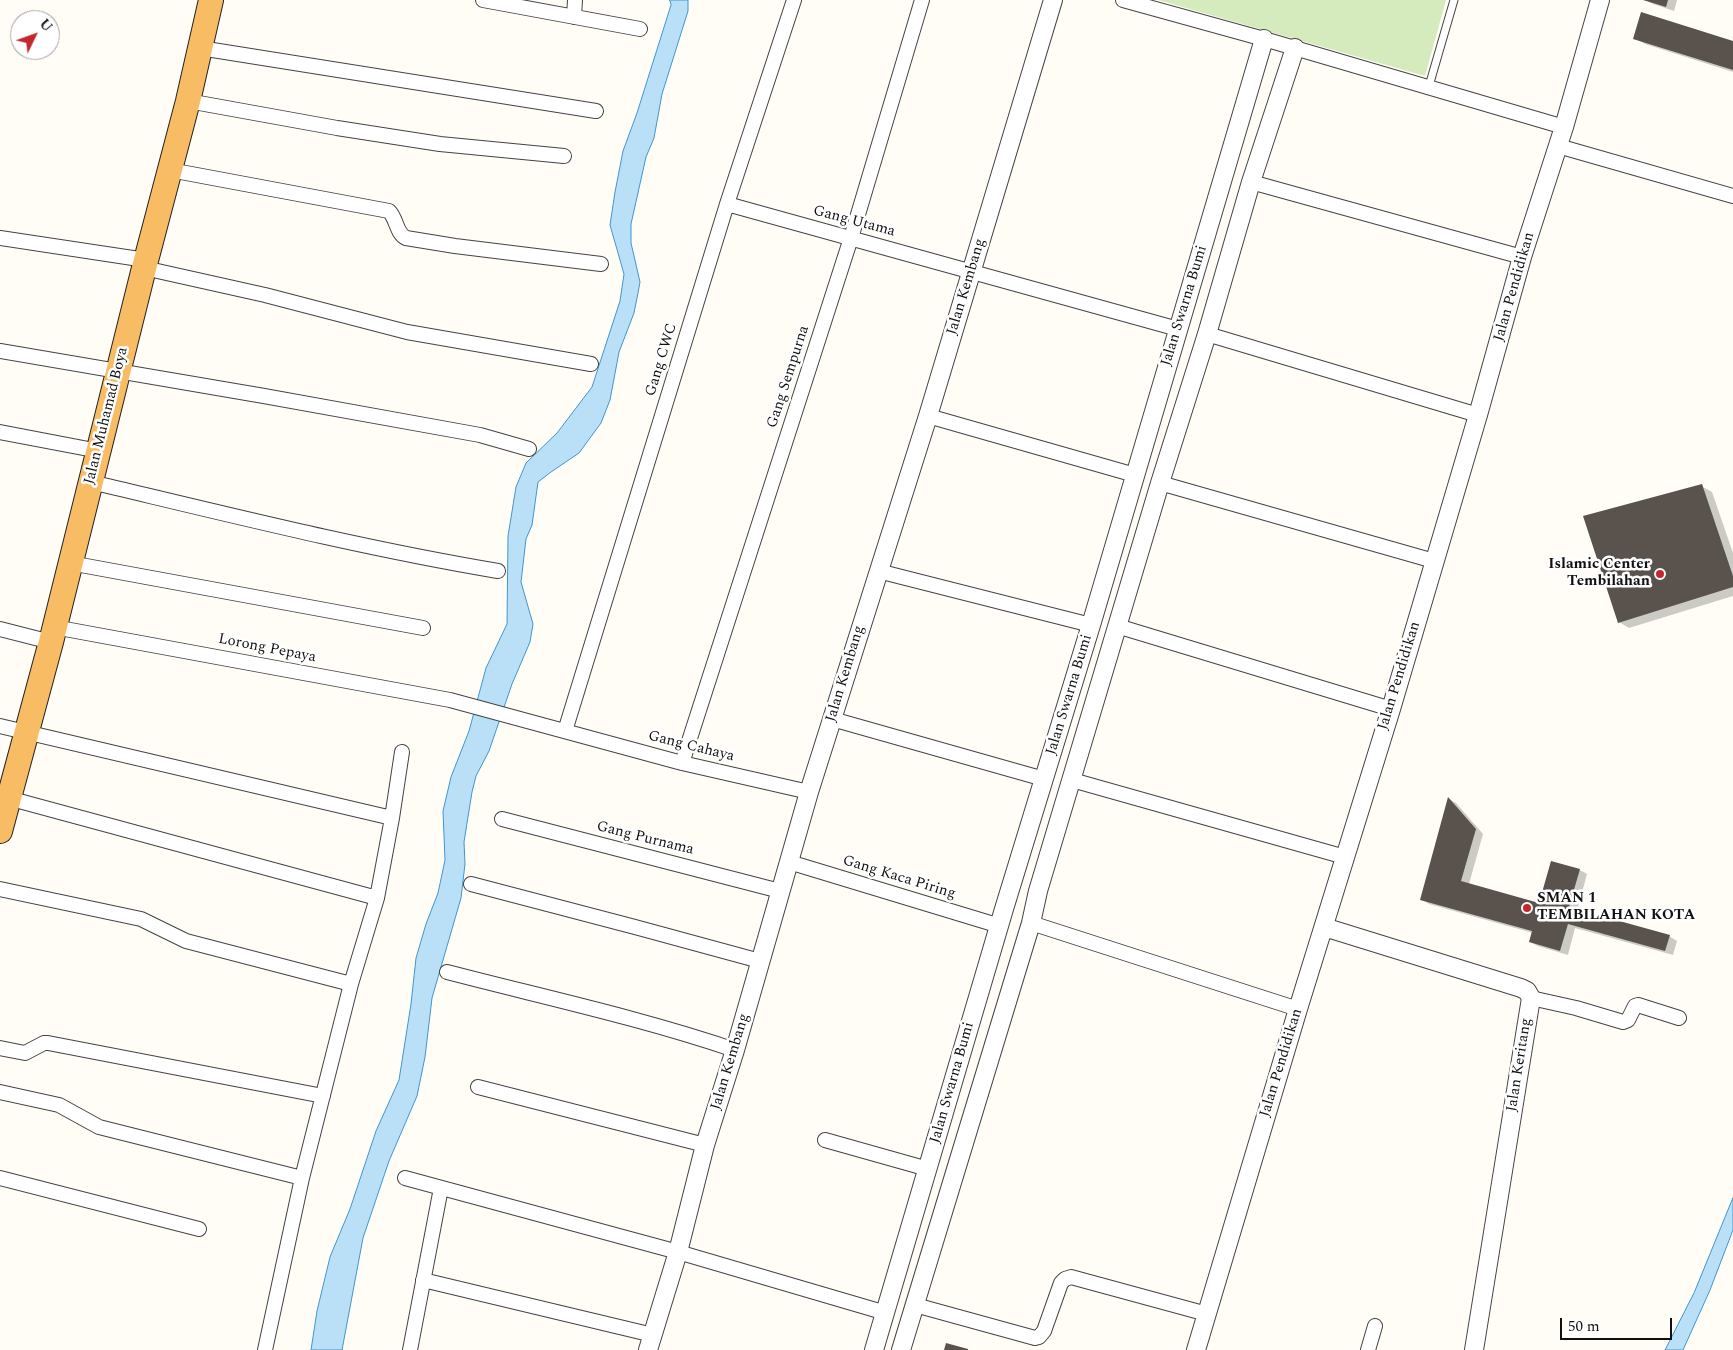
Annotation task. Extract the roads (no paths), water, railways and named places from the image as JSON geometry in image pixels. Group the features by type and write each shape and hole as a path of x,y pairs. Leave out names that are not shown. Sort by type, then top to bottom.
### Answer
{"highway":[{"name":"Jalan Muhamad Boya","path":"0,831 53,634 145,264 188,101 211,0"}],"street":[{"path":"483,0 640,29"},
{"path":"574,17 575,0"},
{"name":"Gang CWC","path":"565,731 727,204 794,0"},
{"name":"Gang Sempurna","path":"682,763 851,238 922,0"},
{"name":"Jalan Kembang","path":"651,1343 788,862 973,271 1052,0"},
{"name":"Jalan Pendidikan","path":"1196,1350 1298,1009 1391,709 1478,415 1522,258 1564,127 1600,0"},
{"path":"1129,1 1429,86 1564,127"},
{"name":"Jalan Swarna Bumi","path":"874,1350 1011,884 1091,625 1264,39"},
{"path":"200,48 596,111"},
{"name":"Jalan Swarna Bumi","path":"901,1350 1031,923 1038,891 1160,483 1207,334 1251,182 1294,48"},
{"path":"188,101 337,128 440,144 564,156"},
{"path":"1558,146 1733,196"},
{"path":"170,170 389,211 400,234 406,238 601,264"},
{"path":"1251,182 1522,258"},
{"name":"Gang Utama","path":"727,204 1178,329"},
{"path":"0,238 145,264 407,332 591,364"},
{"path":"1201,253 1228,262"},
{"path":"1207,334 1478,415"},
{"path":"0,351 480,435 529,449"},
{"path":"928,416 1135,475"},
{"path":"0,432 99,450"},
{"path":"91,482 275,525 456,564 498,571"},
{"path":"1160,483 1434,561"},
{"path":"70,563 423,628"},
{"path":"878,571 1091,625"},
{"path":"1101,591 1126,598"},
{"path":"1117,626 1391,709"},
{"name":"Lorong Pepaya","path":"0,629 53,634 474,705 502,714"},
{"name":"Gang Cahaya","path":"502,714 682,763 809,792"},
{"path":"832,719 1044,779"},
{"path":"0,726 392,818"},
{"path":"266,1350 302,1178 351,984 377,898 402,752"},
{"path":"1072,780 1345,857"},
{"path":"8,798 377,898"},
{"name":"Gang Purnama","path":"502,819 780,891"},
{"name":"Gang Kaca Piring","path":"788,862 1000,926"},
{"path":"471,884 760,961"},
{"path":"1011,884 1038,891"},
{"path":"0,889 141,919 186,941 351,984"},
{"path":"1031,923 1298,1009"},
{"name":"Jalan Keritang","path":"1324,927 1521,988 1527,991 1531,998 1474,1350"},
{"path":"446,972 614,1015 735,1050"},
{"path":"1531,998 1576,1008 1623,1022 1628,1020 1635,1006 1638,1005 1679,1018"},
{"path":"0,1048 25,1053 44,1043 48,1043 323,1096"},
{"path":"478,1087 706,1145"},
{"path":"0,1092 59,1105 99,1127 302,1178"},
{"path":"825,1140 928,1169"},
{"path":"0,1178 200,1229"},
{"path":"405,1178 678,1252 886,1313"},
{"path":"410,1350 441,1188"},
{"path":"915,1305 1036,1338 1044,1331 1061,1283 1071,1277 1207,1314"},
{"path":"423,1280 651,1343"},
{"path":"1368,1350 1375,1326"}],"lane":[{"path":"1429,86 1454,0"}],"water":[{"path":"670,0 688,0 688,11 662,94 654,138 646,157 631,224 631,243 640,282 634,313 619,352 610,400 601,423 579,453 538,482 532,525 526,539 521,582 533,624 530,642 512,684 489,751 476,776 472,792 464,842 465,864 461,898 432,998 425,1057 417,1096 389,1161 363,1238 342,1350 311,1350 317,1311 330,1257 350,1209 376,1131 399,1080 416,958 438,893 445,860 443,811 451,777 469,731 486,668 507,624 508,536 516,487 526,463 557,433 592,387 620,301 624,274 610,225 615,192 623,151 671,5"},
{"path":"1733,1198 1733,1230 1710,1290 1683,1350 1665,1350 1694,1293"}],"place":[{"name":"Islamic Center Tembilahan","path":"1660,574"},
{"name":"SMAN 1 TEMBILAHAN KOTA","path":"1527,908"}]}
